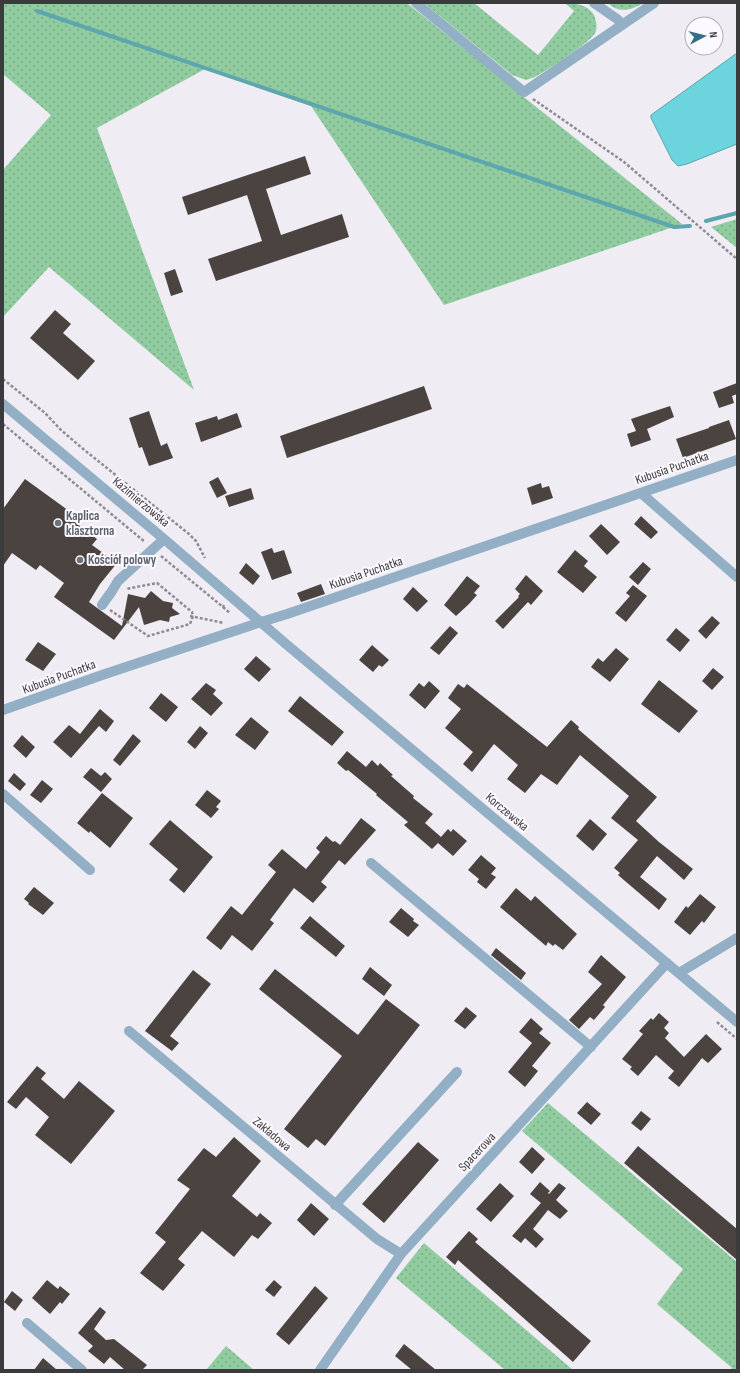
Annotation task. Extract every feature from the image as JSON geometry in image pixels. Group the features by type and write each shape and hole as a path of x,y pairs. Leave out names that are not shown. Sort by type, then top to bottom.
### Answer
{"street":[{"path":"416,3 524,92 654,3"},
{"path":"594,3 622,24"},
{"name":"Kazimierzowska","path":"3,404 261,622"},
{"name":"Kubusia Puchatka","path":"3,710 737,460"},
{"path":"641,493 737,577"},
{"path":"102,605 118,581 164,539"},
{"name":"Korczewska","path":"261,622 737,1022"},
{"path":"3,794 90,870"},
{"path":"371,864 591,1047"},
{"path":"679,973 737,938"},
{"name":"Spacerowa","path":"320,1370 401,1254 668,963"},
{"name":"Zakładowa","path":"129,1031 335,1205 377,1239 401,1254"},
{"path":"335,1205 457,1072"},
{"path":"27,1323 82,1370"}],"path":[{"path":"524,92 624,162 737,259"},
{"path":"3,379 45,413 82,448 196,541 207,562"},
{"path":"3,424 223,607 231,597"},
{"path":"102,605 148,636 190,624 192,612 157,583 112,591"},
{"path":"192,616 226,624"}],"green space":[{"path":"3,3 407,3 682,224 444,305 311,106 205,69 97,128 194,390 49,267 3,317 3,170 51,115 3,74"},
{"path":"424,3 474,3 538,55 574,11 566,4 568,3 579,4 589,9 594,15 596,28 595,33 577,49 535,77 526,80 512,75"},
{"path":"608,3 643,3 634,8 621,10"},
{"path":"737,219 737,248 711,227"},
{"path":"548,1103 737,1262 737,1370 730,1370 732,1368 657,1304 683,1269 522,1131"},
{"path":"424,1243 573,1370 505,1370 396,1278"},
{"path":"226,1346 254,1370 206,1370"}],"water":[{"path":"737,53 737,144 687,164 678,166 672,160 651,118 651,115"}],"building":[{"path":"305,156 311,174 266,189 281,235 342,214 349,237 216,281 208,259 262,241 247,195 188,215 182,197"},
{"path":"175,269 183,292 171,296 164,273"},
{"path":"55,310 71,324 63,333 95,361 78,380 30,338"},
{"path":"737,383 737,394 732,396 734,403 719,408 713,392"},
{"path":"424,386 432,409 287,458 280,436"},
{"path":"670,406 674,417 647,429 651,440 631,447 627,434 636,431 631,419"},
{"path":"149,411 161,446 167,443 173,458 149,466 142,447 139,448 129,418"},
{"path":"237,413 242,427 201,442 195,423 217,416 218,420"},
{"path":"729,420 736,439 683,458 676,439"},
{"path":"218,477 227,493 217,498 209,482"},
{"path":"25,479 76,516 72,520 97,539 92,545 117,563 100,584 89,602 122,626 128,594 145,598 151,591 163,601 173,603 172,608 180,614 170,617 169,622 160,620 144,625 139,607 114,640 54,597 64,583 40,565 36,570 12,553 3,566 3,509"},
{"path":"541,483 542,488 549,486 553,498 532,505 527,488"},
{"path":"251,488 254,499 229,507 225,496"},
{"path":"641,516 658,532 651,539 634,524"},
{"path":"601,524 620,542 607,555 589,536"},
{"path":"272,548 274,553 284,550 292,573 272,580 261,552"},
{"path":"575,550 588,561 584,566 597,577 583,593 557,572"},
{"path":"643,562 651,569 638,585 629,577"},
{"path":"246,563 260,576 253,585 239,573"},
{"path":"526,575 543,591 531,605 528,602 503,629 495,621 519,597 518,596 520,594 515,589"},
{"path":"467,576 480,586 474,593 477,595 456,616 444,605"},
{"path":"321,584 325,594 301,602 297,593"},
{"path":"633,585 647,596 626,622 615,613 630,596 626,593"},
{"path":"413,587 428,601 417,612 403,599"},
{"path":"712,616 720,623 706,639 698,631"},
{"path":"450,626 458,633 439,655 430,648"},
{"path":"676,628 690,640 680,652 666,640"},
{"path":"38,642 56,654 43,671 25,660"},
{"path":"372,645 389,660 382,667 379,665 373,672 359,660"},
{"path":"616,648 629,659 610,682 591,667 598,658 603,662"},
{"path":"256,656 271,669 259,682 244,669"},
{"path":"713,668 724,677 712,690 702,681"},
{"path":"659,680 698,711 679,733 641,704"},
{"path":"429,681 440,691 425,709 409,695 419,683 424,687"},
{"path":"206,683 216,690 213,694 223,703 211,716 191,699"},
{"path":"458,684 464,688 467,684 547,747 571,720 579,727 578,729 657,797 636,821 659,842 693,869 684,880 657,856 640,877 667,899 659,910 618,875 620,873 614,868 638,840 611,818 629,796 580,755 557,785 541,774 525,793 507,779 518,765 494,744 472,772 463,764 473,752 445,728 461,709 448,698"},
{"path":"161,693 178,707 166,722 149,708"},
{"path":"300,696 344,732 332,746 288,711"},
{"path":"100,709 114,721 106,732 99,726 71,758 53,742 69,725 80,734"},
{"path":"251,717 269,732 255,750 235,735"},
{"path":"200,726 208,733 195,749 187,742"},
{"path":"133,734 141,741 120,766 113,760"},
{"path":"22,735 35,747 26,758 13,746"},
{"path":"347,751 366,767 372,760 378,766 380,763 393,775 391,776 414,796 413,798 433,814 425,823 441,837 448,829 451,832 453,829 467,841 453,856 438,843 432,849 404,825 408,822 376,795 377,794 348,770 346,771 337,763"},
{"path":"91,768 101,776 105,772 112,779 101,792 83,777"},
{"path":"14,773 26,784 20,791 8,781"},
{"path":"42,780 53,789 41,803 30,795"},
{"path":"207,790 221,801 216,807 219,809 211,818 195,805"},
{"path":"102,793 133,818 110,848 90,831 89,833 77,823"},
{"path":"361,818 376,830 345,865 339,860 321,882 327,887 313,903 294,888 270,920 274,923 252,951 232,935 221,950 206,938 231,906 242,915 276,872 268,865 282,849 306,869 320,852 316,848 326,836 333,842 335,841 340,845"},
{"path":"590,819 607,834 593,851 576,836"},
{"path":"170,820 213,857 184,893 169,880 178,869 149,844"},
{"path":"481,855 496,868 491,874 496,877 486,889 477,882 479,879 468,870"},
{"path":"34,887 54,903 43,915 28,904 29,903 24,899"},
{"path":"516,888 531,901 535,896 577,934 563,950 555,944 553,946 548,942 546,946 500,907"},
{"path":"700,894 716,907 704,923 702,921 690,935 674,922 686,906 688,908"},
{"path":"401,908 414,919 413,921 419,925 408,937 389,922"},
{"path":"310,916 345,946 336,957 300,928"},
{"path":"496,948 526,973 521,980 491,955"},
{"path":"601,955 626,977 603,1005 605,1007 594,1020 590,1017 579,1029 569,1020 602,984 588,972"},
{"path":"370,967 392,985 384,996 362,979"},
{"path":"275,969 358,1035 386,999 420,1025 325,1146 316,1139 308,1148 284,1129 342,1056 259,989"},
{"path":"193,970 211,984 170,1036 179,1043 172,1051 145,1031"},
{"path":"466,1007 477,1016 465,1029 454,1021"},
{"path":"659,1013 669,1022 664,1028 669,1033 665,1038 684,1057 706,1034 722,1049 708,1063 702,1058 679,1087 668,1078 674,1071 656,1055 638,1076 630,1069 632,1067 622,1059 643,1034 639,1031 651,1018 653,1020"},
{"path":"531,1018 543,1029 539,1033 551,1043 532,1066 538,1071 525,1087 508,1072 532,1043 519,1032"},
{"path":"37,1066 46,1073 41,1079 64,1099 79,1081 115,1111 71,1164 35,1135 49,1117 26,1097 16,1109 7,1102"},
{"path":"587,1102 601,1114 591,1125 577,1113"},
{"path":"641,1111 651,1119 641,1131 631,1123"},
{"path":"234,1137 261,1161 232,1196 257,1217 260,1213 272,1223 258,1239 252,1235 234,1257 202,1231 178,1259 185,1265 163,1291 140,1273 166,1242 155,1233 190,1189 177,1180 204,1148 216,1157"},
{"path":"418,1142 439,1160 384,1223 362,1204"},
{"path":"638,1146 737,1229 737,1260 624,1163"},
{"path":"532,1147 545,1159 532,1174 519,1162"},
{"path":"540,1182 550,1191 548,1193 549,1194 559,1183 566,1188 556,1200 568,1211 560,1219 548,1210 533,1229 544,1239 536,1248 525,1238 521,1243 512,1236 541,1203 530,1194"},
{"path":"500,1183 514,1196 491,1222 476,1209"},
{"path":"311,1203 329,1219 314,1236 297,1220"},
{"path":"469,1231 478,1239 475,1242 591,1341 573,1362 458,1260 455,1265 446,1257"},
{"path":"47,1280 58,1289 60,1286 70,1294 62,1304 60,1302 50,1314 32,1298"},
{"path":"274,1280 282,1287 274,1297 265,1290"},
{"path":"315,1286 328,1298 289,1345 276,1334"},
{"path":"12,1291 23,1300 15,1311 4,1302"},
{"path":"100,1307 106,1312 94,1329 106,1340 114,1339 147,1365 142,1370 125,1370 110,1357 104,1364 88,1351 93,1346 78,1333"},
{"path":"404,1344 436,1370 412,1370 395,1356"},
{"path":"43,1358 57,1370 34,1370"}],"waterway":[{"path":"37,11 674,227 690,226"},
{"path":"706,221 737,213"}],"place":[{"name":"Kaplica klasztorna","path":"58,523"},
{"name":"Kościół polowy","path":"80,560"}]}
